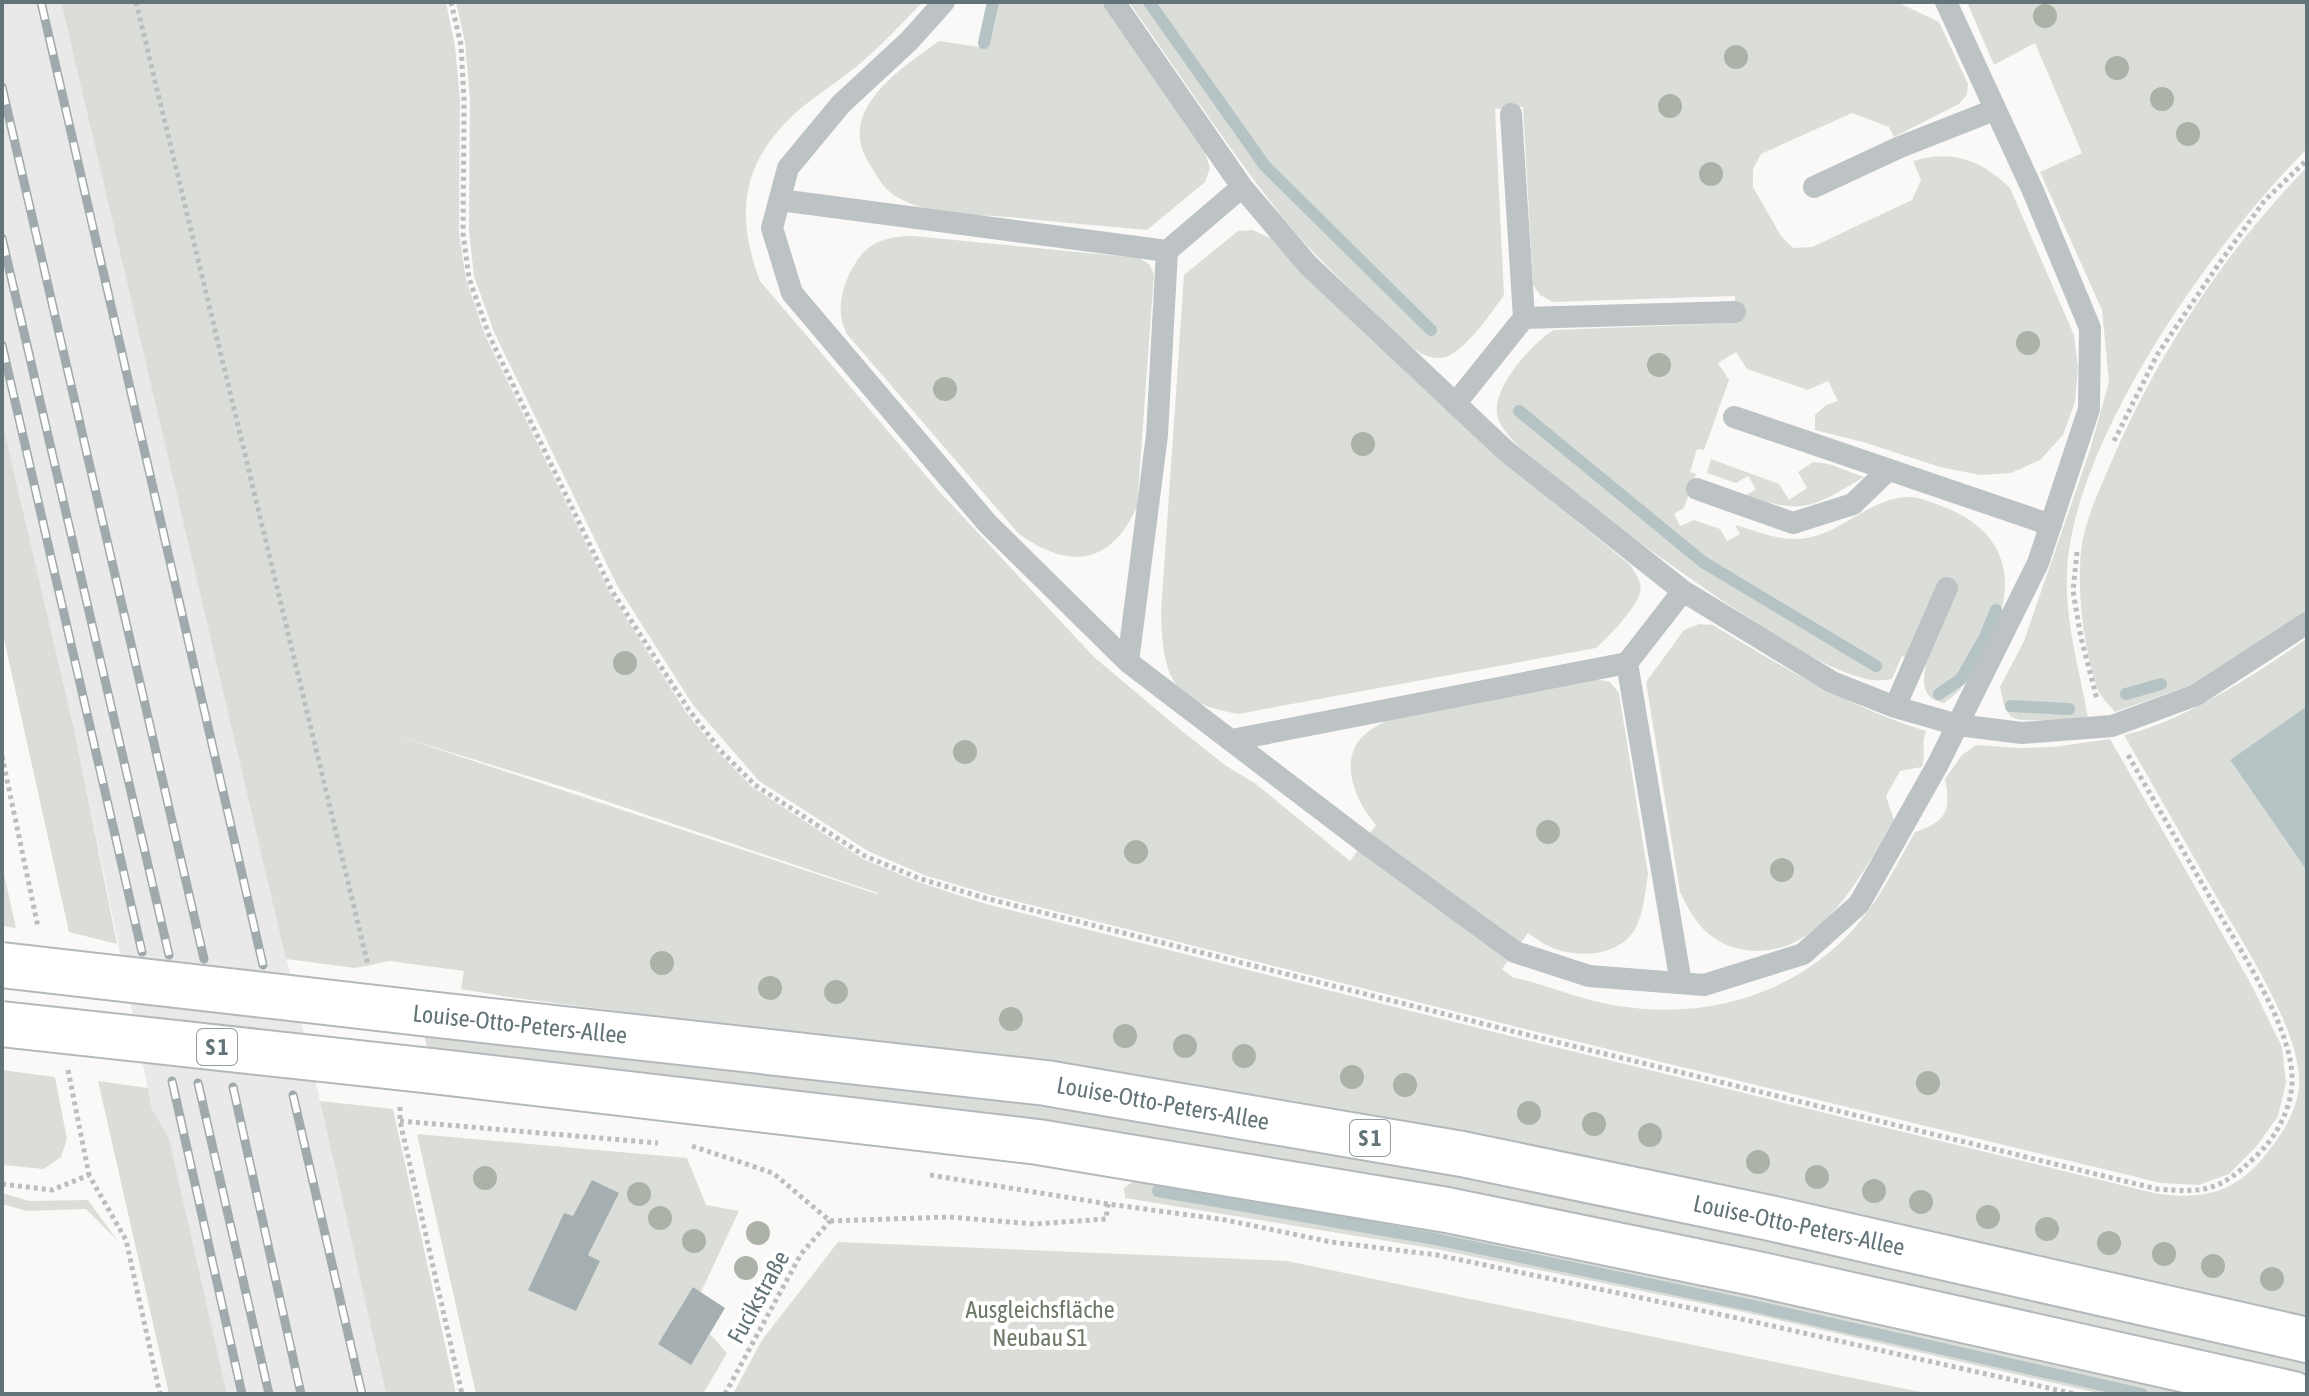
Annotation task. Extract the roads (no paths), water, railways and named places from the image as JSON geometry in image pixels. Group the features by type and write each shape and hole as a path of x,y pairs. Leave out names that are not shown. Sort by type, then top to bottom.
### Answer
{"main road":[{"name":"Louise-Otto-Peters-Allee","path":"2,965 1046,1083 1462,1154 1770,1218 2307,1340"},
{"name":"S 1","path":"2,1024 1038,1142 1447,1210 1753,1273 2293,1394"}],"lane":[{"path":"944,2 909,41 841,104 788,168 772,228 792,293 987,523 1128,662 1364,842 1515,952 1589,976 1704,985 1803,954 1859,904 1958,725 2038,563 2089,409 2090,328 2033,191 1946,2"},
{"path":"1114,2 1242,187 1308,265 1506,451 1683,591 1832,682 1895,707 1958,725 2022,733 2112,726 2196,695 2307,623"},
{"path":"1814,187 1900,147 1994,110"},
{"path":"1455,404 1524,318 1511,114"},
{"path":"1128,662 1157,435 1167,251 1242,187"},
{"path":"780,200 1167,251"},
{"path":"1524,318 1735,312"},
{"path":"1734,417 2051,525"},
{"path":"1697,489 1793,523 1853,504 1888,470"},
{"path":"1895,707 1947,588"},
{"path":"1232,740 1627,663 1683,591"},
{"path":"1627,663 1681,983"}],"waterway":[{"path":"984,43 993,2"},
{"path":"1149,2 1265,166 1431,330"},
{"path":"1519,411 1703,562 1876,666"},
{"path":"1939,694 1961,679 1985,637 1996,610"},
{"path":"2126,694 2161,684"},
{"path":"2011,706 2069,709"},
{"path":"1158,1191 1435,1239 1749,1305 2142,1394"}],"railway":[{"path":"41,2 263,965"},
{"path":"2,87 204,959"},
{"path":"2,238 169,955"},
{"path":"2,345 142,952"},
{"path":"172,1081 242,1394"},
{"path":"198,1083 269,1394"},
{"path":"233,1087 301,1394"},
{"path":"293,1095 362,1394"}],"park label":[{"name":"Ausgleichsfläche Neubau S1","path":"1040,1323"}]}
